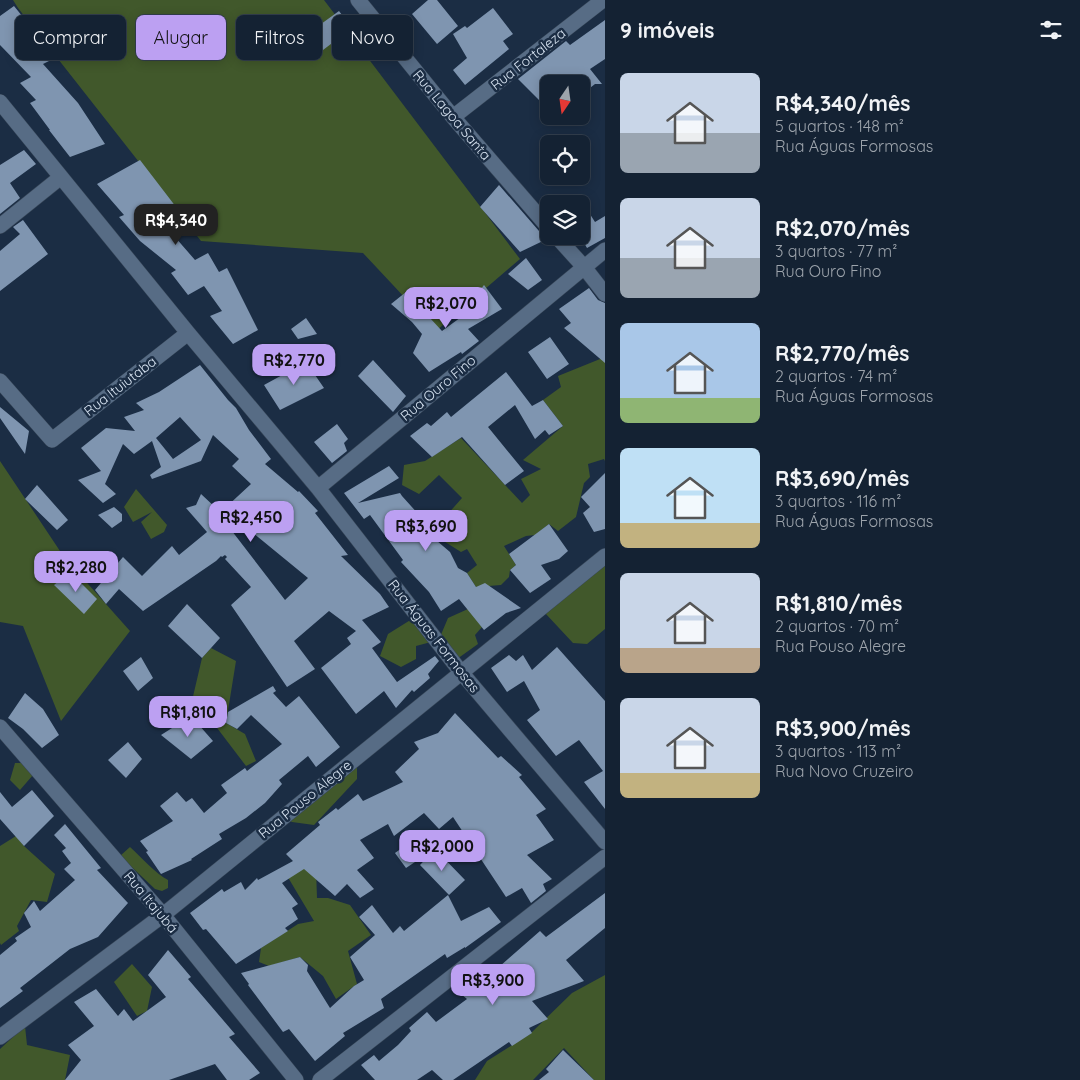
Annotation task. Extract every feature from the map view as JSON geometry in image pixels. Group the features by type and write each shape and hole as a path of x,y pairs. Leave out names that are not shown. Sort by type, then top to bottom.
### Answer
{"street":[{"name":"Rua Lagoa Santa","path":"358,0 453,117 540,218"},
{"name":"Rua Fortaleza","path":"453,117 603,0"},
{"name":"Rua Águas Formosas","path":"0,102 188,333 318,488 461,672 605,842"},
{"path":"0,226 61,177"},
{"path":"564,245 605,294"},
{"name":"Rua Ouro Fino","path":"318,488 605,250"},
{"name":"Rua Ituiutaba","path":"0,381 52,440 188,333"},
{"name":"Rua Pouso Alegre","path":"0,1037 163,915 605,556"},
{"name":"Rua Itajubá","path":"2,735 163,915 296,1080"},
{"path":"320,1080 605,857"}],"green space":[{"path":"13,0 324,0 335,15 332,15 332,60 369,60 520,259 436,331 363,253 201,241 59,60 126,60 126,15 23,15"},
{"path":"605,357 605,461 604,459 588,464 590,477 584,483 576,517 558,531 549,524 535,535 526,536 504,546 516,565 510,570 509,577 501,585 476,587 467,573 477,565 467,549 461,552 431,533 462,498 439,475 419,494 402,485 404,465 425,461 461,438 522,503 530,495 521,479 541,469 523,460 563,426 543,400 561,387 558,376"},
{"path":"0,461 64,557 130,631 61,721 23,626 0,622"},
{"path":"136,489 167,525 164,532 151,539 141,522 152,512 133,522 124,507"},
{"path":"605,561 605,629 587,644 573,643 545,613"},
{"path":"468,609 482,627 475,635 478,644 457,659 440,637 448,618"},
{"path":"412,619 431,642 416,646 416,659 401,667 380,656 388,634"},
{"path":"211,648 236,661 226,723 245,734 256,761 246,766 211,720 196,715 191,705 202,658"},
{"path":"357,760 357,779 314,825 292,822 286,819"},
{"path":"15,763 23,763 33,775 20,790 10,780"},
{"path":"16,836 24,846 55,874 47,902 31,900 17,926 19,931 1,945 0,846"},
{"path":"130,847 154,870 168,880 168,888 162,891 155,889 120,856"},
{"path":"283,869 316,869 317,898 328,898 350,905 371,935 348,951 357,984 336,999 323,976 300,957 269,966 259,962 261,948 298,924 314,921"},
{"path":"132,964 152,987 147,1011 137,1016 114,982"},
{"path":"605,975 605,1080 594,1080 564,1048 533,1080 475,1080 487,1061 530,1034 572,993"},
{"path":"25,1026 27,1045 70,1055 65,1080 0,1080 0,1049"}],"building":[{"path":"428,0 437,0 458,26 437,44 412,14"},
{"path":"14,6 21,15 15,15 15,60 51,60 43,64 78,103 105,144 70,157 30,103 36,100 20,83 31,77 0,45 0,16"},
{"path":"493,8 513,34 503,41 509,49 465,85 453,70 467,58 453,34 465,26 467,28"},
{"path":"339,11 342,15 333,15"},
{"path":"332,16 332,43 323,50 322,49 322,23"},
{"path":"605,20 605,59 590,69 602,84 595,84 590,88 590,75 540,75 540,101 518,79 566,41 570,45"},
{"path":"24,150 36,164 10,183 20,198 0,214 0,165"},
{"path":"140,160 186,220 168,229 195,260 208,253 219,272 227,268 258,330 233,344 210,316 222,311 204,286 188,295 171,273 176,270 140,241 119,217 124,215 97,184"},
{"path":"499,185 539,231 540,242 520,252 480,207"},
{"path":"590,214 595,222 605,216 605,238 587,248 585,245 590,245"},
{"path":"23,220 48,254 0,291 0,251 20,234 13,227"},
{"path":"526,258 542,280 528,290 508,274"},
{"path":"484,285 502,309 468,329 479,341 462,354 461,352 429,372 413,353 422,334 412,322 391,304 406,292 442,331 479,304 474,298"},
{"path":"589,288 598,300 605,303 605,363 564,328 571,323 559,309"},
{"path":"306,318 317,334 298,339 291,329"},
{"path":"550,337 569,364 547,379 528,352"},
{"path":"373,360 406,396 393,412 358,376"},
{"path":"306,362 324,388 280,410 264,385"},
{"path":"200,365 236,408 249,430 271,459 265,464 299,491 318,511 315,513 348,555 341,556 380,594 389,607 362,620 381,642 372,648 397,682 435,656 439,661 428,674 430,678 414,692 412,690 396,708 384,691 356,714 321,668 351,644 347,638 356,631 329,611 294,641 315,669 287,687 231,605 251,587 225,559 227,557 225,555 143,611 119,589 106,604 95,590 123,557 142,576 172,546 179,555 207,532 186,508 196,505 201,494 216,508 285,600 308,578 224,509 251,484 232,466 239,459 213,435 201,461 152,479 150,475 161,467 152,441 134,454 123,444 105,484 116,494 103,503 78,480 101,471 81,448 106,428 135,431 124,417 144,410 136,403 159,392","holes":["180,417 201,440 173,459 156,438"]},
{"path":"506,372 532,406 543,400 563,426 549,435 545,430 535,439 515,405 488,427 524,471 505,485 462,437 432,457 410,436 427,423 431,426 447,412 451,417"},
{"path":"0,407 29,431 25,454 0,418"},
{"path":"337,424 348,439 344,443 347,451 332,463 314,442"},
{"path":"389,466 399,478 358,503 400,493 429,526 423,529 450,552 458,568 467,573 476,587 485,583 521,608 506,613 484,630 459,599 441,611 429,592 401,562 403,560 370,515 364,519 344,493"},
{"path":"605,473 605,529 594,532 583,513 590,507 581,497"},
{"path":"37,485 68,520 57,530 25,499"},
{"path":"114,507 122,514 122,521 112,528 98,515"},
{"path":"549,524 568,551 559,559 541,565 551,579 530,593 510,570 516,565 509,554"},
{"path":"70,572 97,599 84,614 54,585"},
{"path":"187,604 220,638 202,658 168,626"},
{"path":"557,647 605,701 605,809 584,782 603,771 579,740 556,756 527,720 540,710 524,681 507,692 491,668 509,655 516,661 523,655 532,670"},
{"path":"141,657 153,678 138,691 123,671"},
{"path":"273,686 276,691 273,693 286,707 299,696 340,747 316,767 308,756 279,780 282,784 265,803 246,818 219,834 222,839 192,860 161,874 140,841 173,821 160,806 177,792 186,802 192,798 204,813 227,793 221,785 245,768 247,771 282,744 251,715 237,729 226,723 228,712"},
{"path":"25,693 43,709 59,735 42,748 23,729 8,718"},
{"path":"455,713 498,758 501,756 522,775 519,777 546,809 536,815 554,840 527,855 552,879 543,884 546,891 531,903 522,888 506,897 453,817 439,829 424,813 394,836 388,824 360,840 374,858 357,870 374,889 360,898 347,884 335,896 304,869 282,883 298,904 292,908 298,919 285,928 288,931 236,964 206,929 203,930 190,913 222,889 224,892 241,882 245,890 257,878 258,880 293,861 286,854 320,825 318,822 336,808 338,810 358,794 363,801 403,782 395,772 419,749 414,742 438,733"},
{"path":"191,716 213,741 191,759 161,735"},
{"path":"128,742 142,759 126,778 108,760"},
{"path":"32,790 54,816 24,846 0,819 0,792 12,807"},
{"path":"65,824 101,868 97,870 128,903 98,937 70,949 20,988 23,991 0,1008 0,955 17,941 15,938 31,927 24,913 34,901 40,911 75,880 64,869 71,863 62,851 66,848 54,835"},
{"path":"406,845 418,860 406,868 395,853"},
{"path":"435,849 465,880 449,895 420,865"},
{"path":"605,893 605,928 566,960 584,981 532,1001 548,1019 529,1028 532,1033 512,1046 509,1042 453,1080 443,1080 432,1070 417,1080 375,1080 361,1065 374,1055 379,1061 398,1045 411,1031 409,1028 427,1012 436,1022 467,999 461,994 489,970 491,974 540,931 546,937"},
{"path":"448,895 461,921 489,907 501,922 465,948 447,958 445,954 381,999 384,1008 343,1033 345,1036 315,1061 289,1029 283,1032 241,973 300,957 308,965 307,971 330,1008 354,986 364,980 350,957 375,935 359,917 372,905 393,933 400,926 404,931"},
{"path":"168,950 191,977 188,979 235,1034 229,1037 260,1073 249,1080 227,1080 215,1064 169,1080 65,1080 81,1060 68,1045 94,1026 74,1002 96,989 118,1016 124,1009 133,1021 166,997 148,975"},
{"path":"563,1050 594,1080 539,1080 549,1072 546,1069"}]}
